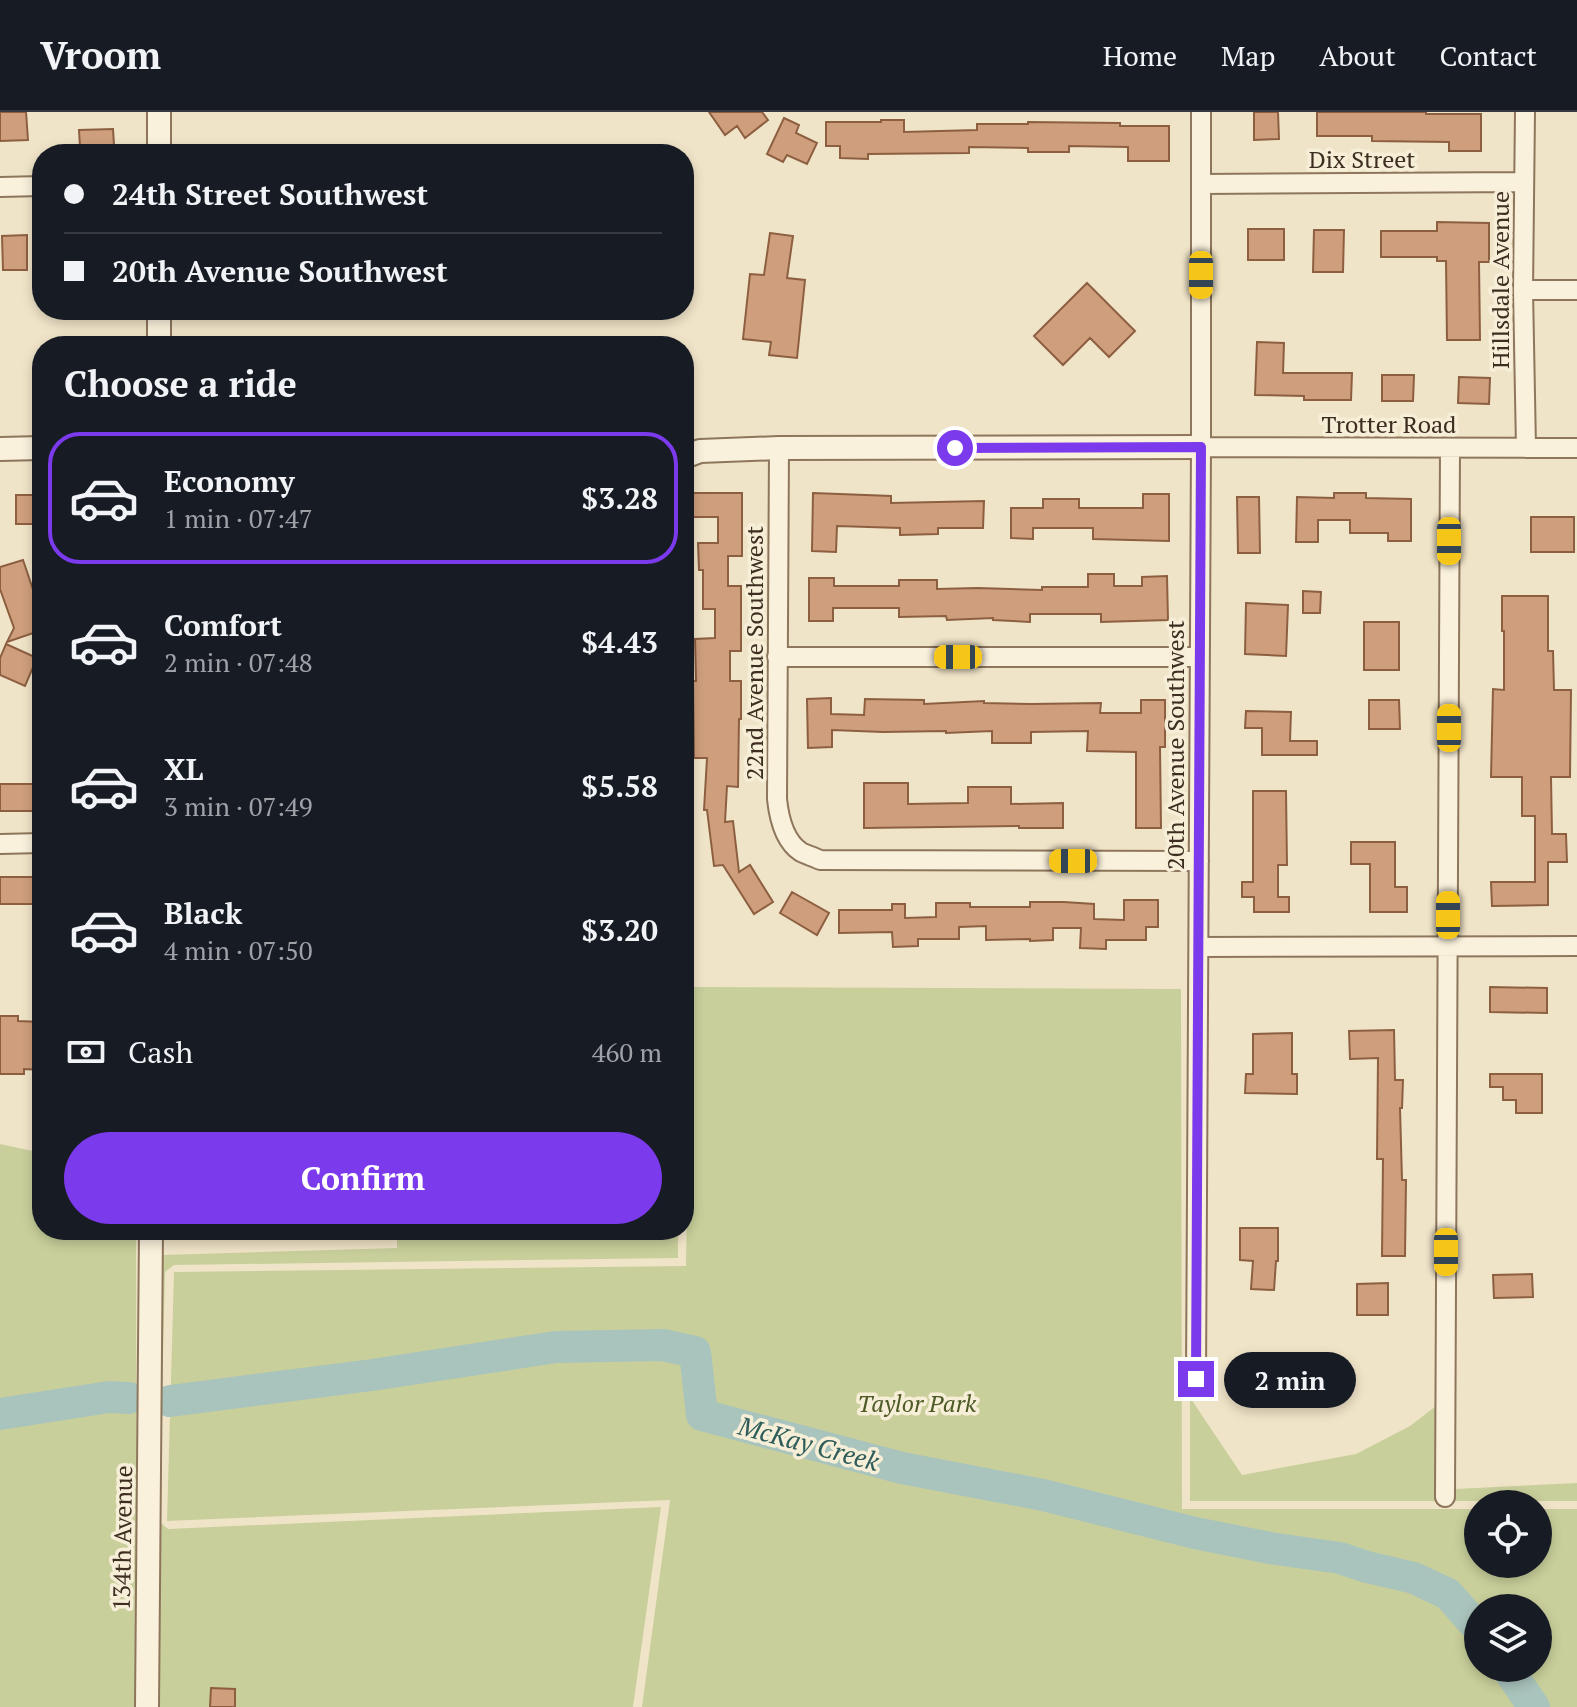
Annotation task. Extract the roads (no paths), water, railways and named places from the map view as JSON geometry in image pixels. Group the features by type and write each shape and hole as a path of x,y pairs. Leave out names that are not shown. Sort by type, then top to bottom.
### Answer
{"street":[{"path":"159,112 159,144"},
{"name":"20th Avenue Southwest","path":"1196,1379 1201,112"},
{"name":"Hillsdale Avenue","path":"1525,112 1523,290 1526,448"},
{"name":"Dix Street","path":"1201,184 1523,182"},
{"path":"0,187 32,186"},
{"path":"1523,290 1577,290"},
{"path":"694,453 779,448 1201,447"},
{"name":"Trotter Road","path":"1201,447 1577,448"},
{"path":"0,449 32,448"},
{"name":"22nd Avenue Southwest","path":"779,448 777,799 786,835 799,851 820,860 1199,861"},
{"path":"1445,1497 1450,448"},
{"path":"777,657 1199,657"},
{"path":"0,844 32,843"},
{"path":"1199,947 1577,946"},
{"name":"134th Avenue","path":"147,1707 151,1240"}],"waterway":[{"name":"McKay Creek","path":"170,1401 556,1347 663,1345 695,1352 702,1415 902,1468 1043,1495 1195,1533 1340,1558 1414,1578 1448,1594 1464,1612"},
{"name":"McKay Creek","path":"0,1414 109,1397 129,1398"},
{"name":"McKay Creek","path":"1517,1682 1534,1707"}],"park label":[{"name":"Taylor Park","path":"917,1403"}]}
